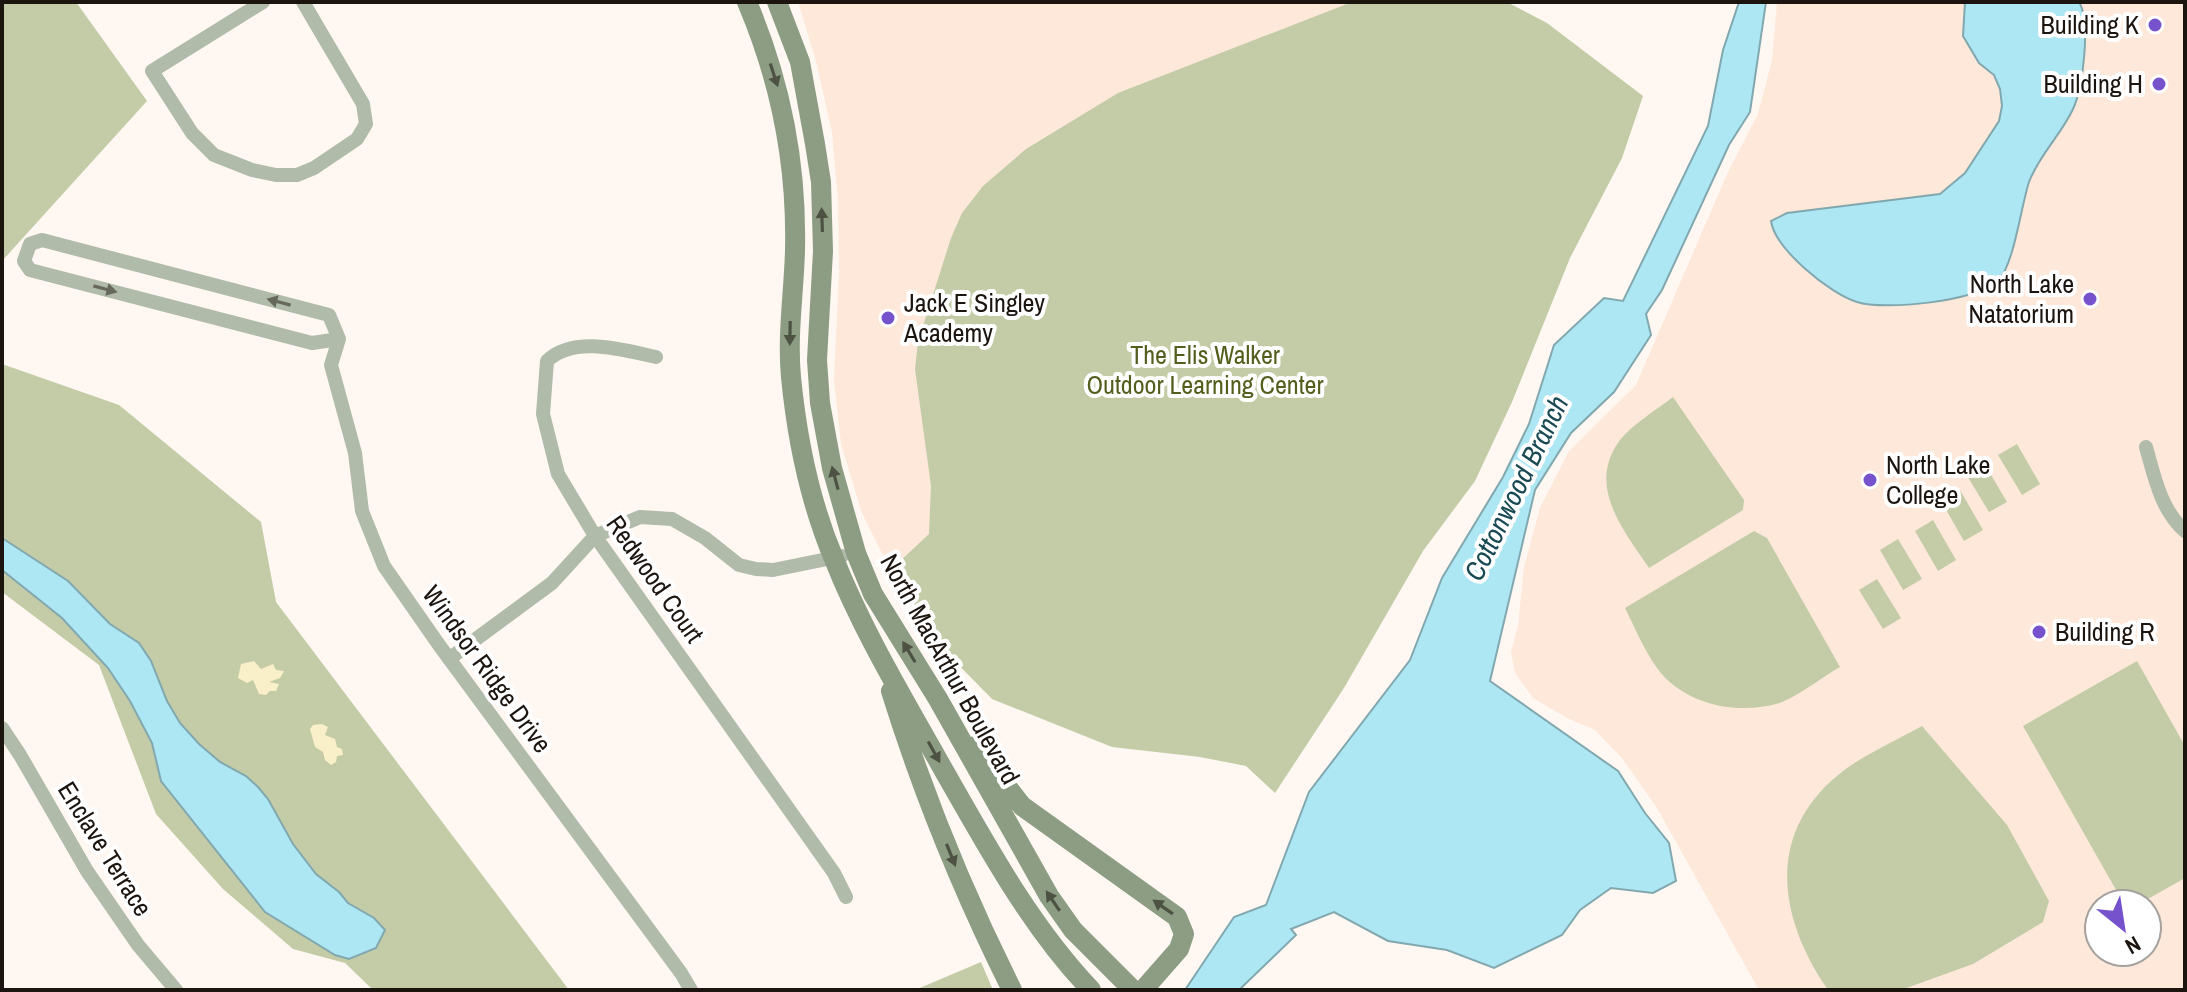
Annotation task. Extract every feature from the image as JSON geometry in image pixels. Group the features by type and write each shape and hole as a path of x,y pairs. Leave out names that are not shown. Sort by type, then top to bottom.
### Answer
{"main road":[{"name":"North MacArthur Boulevard","path":"747,2 779,90 790,145 795,199 795,253 789,332 791,374 811,493 833,558 878,649 973,823 1053,946 1089,988"},
{"name":"North MacArthur Boulevard","path":"777,2 800,62 821,182 823,251 817,360 820,403 832,468 856,553 873,594 938,699 1049,896 1073,930 1133,990"},
{"path":"878,649 902,731 984,933 1012,990"},
{"path":"938,699 1022,806 1177,917 1184,934 1179,949 1143,990"}],"street":[{"path":"263,2 152,71 202,145 228,162 276,175 297,175 314,168 357,139 366,124 363,104 303,2"},
{"path":"42,240 329,315 339,339 312,343 30,270 24,261 25,253 30,244 42,240"},
{"name":"Windsor Ridge Drive","path":"339,339 331,365 355,453 362,511 384,566 691,990"},
{"name":"Redwood Court","path":"656,357 625,350 579,347 558,350 547,361 543,414 558,474 595,536 834,873 846,897"},
{"path":"2146,447 2158,490 2185,531"},
{"path":"449,659 552,583 595,536 640,517 672,519 705,538 739,565 756,569 773,570 856,553"},
{"name":"Enclave Terrace","path":"2,728 87,871 138,945 176,990"}],"shaded area":[{"path":"798,2 1405,2 957,554 894,577 862,513 841,444 834,380 839,272 838,200 832,132 816,61"},
{"name":"North Lake College","path":"1777,2 2185,2 2185,990 1759,990 1657,808 1622,758 1595,730 1533,698 1515,673 1511,652 1518,626 1524,567 1540,508 1569,451 1636,385 1728,172 1758,114 1772,60"}],"green space":[{"path":"2,2 76,2 147,101 2,261"},
{"name":"The Elis Walker Outdoor Learning Center","path":"1352,2 1507,2 1547,23 1643,96 1622,158 1570,258 1512,402 1475,481 1423,551 1344,688 1275,793 1246,766 1200,757 1112,747 992,699 933,639 902,582 897,564 929,534 931,486 915,369 918,342 962,213 983,186 1026,149 1118,93"},
{"path":"2,364 119,405 261,522 276,602 569,990 373,990 345,963 293,949 223,889 156,814 99,665 2,592"},
{"path":"1673,397 1744,500 1743,510 1649,568 1612,507 1607,474 1610,457 1620,440"},
{"path":"2017,444 2040,484 2022,495 1998,455"},
{"path":"1984,463 2007,502 1989,512 1966,474"},
{"path":"1960,490 1983,530 1964,541 1941,501"},
{"path":"1933,520 1956,560 1938,571 1915,531"},
{"path":"1754,531 1767,538 1840,667 1800,693 1776,704 1744,708 1711,704 1681,690 1657,668 1625,608"},
{"path":"1898,539 1922,579 1903,590 1880,550"},
{"path":"1877,579 1901,618 1883,629 1859,590"},
{"path":"2137,661 2185,746 2185,878 2163,890 2163,888 2115,888 2023,726"},
{"path":"1922,726 2007,825 2049,901 2043,922 1973,964 1901,990 1828,990 1798,932 1790,903 1787,873 1791,845 1802,817 1821,792 1847,768"},
{"path":"981,962 993,990 915,990"}],"sand":[{"path":"254,661 261,669 273,664 276,670 284,671 280,678 269,682 279,684 276,691 259,694 253,680 247,683 238,678 241,664"},
{"path":"313,725 328,727 325,735 335,739 337,747 342,749 343,755 337,756 336,762 331,765 325,760 323,752 315,747 310,729"}],"water":[{"name":"Cottonwood Branch","path":"1739,2 1766,2 1750,112 1729,145 1662,290 1646,314 1651,335 1614,392 1571,433 1535,490 1490,681 1618,771 1669,843 1676,881 1653,893 1611,888 1580,910 1562,935 1494,968 1447,950 1388,941 1334,912 1291,929 1296,935 1239,990 1185,990 1234,917 1266,905 1309,792 1410,660 1442,578 1503,477 1529,424 1554,345 1604,298 1623,301 1708,126 1723,50"},
{"path":"1965,2 2079,2 2083,11 2085,39 2077,99 2029,182 2013,249 1998,281 1987,288 1952,299 1908,305 1857,302 1833,290 1805,269 1782,244 1771,221 1787,213 1940,194 1965,173 1999,121 2002,106 1994,75 1979,63 1963,36"},
{"path":"2,538 68,581 110,624 139,643 151,661 167,701 180,723 220,762 246,776 258,787 293,844 316,874 385,930 376,948 349,959 335,955 265,912 161,781 152,743 108,668 62,618 2,570"}],"place":[{"name":"Building K","path":"2155,25"},
{"name":"Building H","path":"2159,84"},
{"name":"North Lake Natatorium","path":"2090,299"},
{"name":"Jack E Singley Academy","path":"888,318"},
{"name":"North Lake College","path":"1870,480"},
{"name":"Building R","path":"2039,632"}]}
